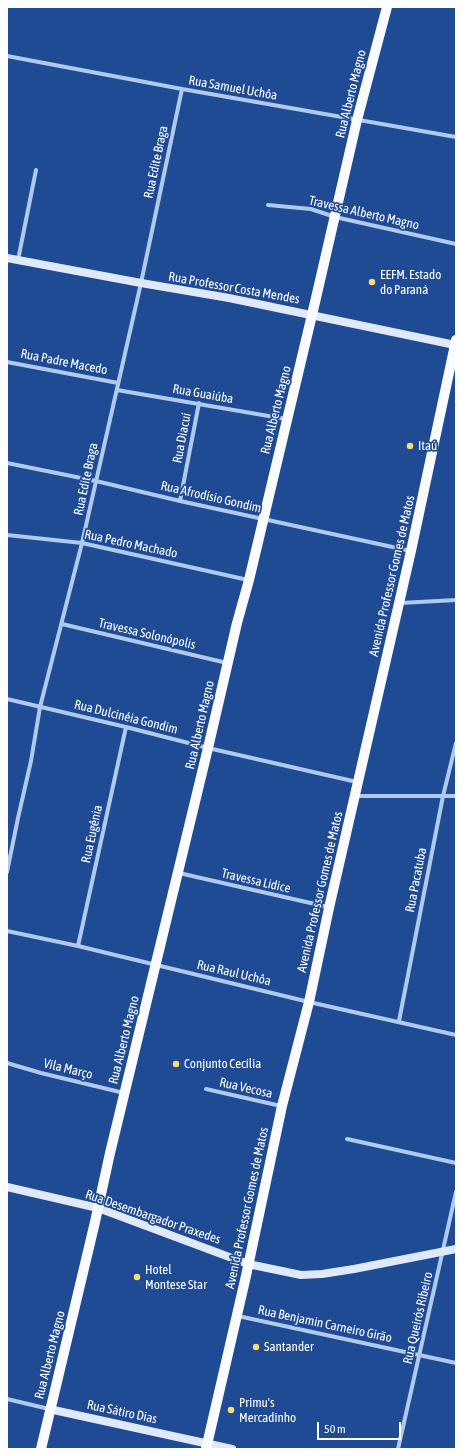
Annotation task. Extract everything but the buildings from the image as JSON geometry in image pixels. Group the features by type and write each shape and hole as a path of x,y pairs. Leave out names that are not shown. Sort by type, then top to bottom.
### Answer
{"main road":[{"name":"Rua Alberto Magno","path":"41,1449 49,1409 98,1208 124,1093 287,419 357,120 387,7"},
{"name":"Avenida Professor Gomes de Matos","path":"207,1446 237,1316 282,1106 309,1002 329,908 400,603 456,343"}],"street":[{"name":"Rua Samuel Uchôa","path":"7,56 456,138"},
{"name":"Rua Edite Braga","path":"7,872 31,761 40,707 82,543 141,283 182,89"},
{"path":"18,260 36,170"},
{"name":"Travessa Alberto Magno","path":"268,205 311,209 335,217 456,244"},
{"name":"Rua Professor Costa Mendes","path":"7,258 229,298 456,343"},
{"name":"Rua Padre Macedo","path":"7,362 118,382"},
{"name":"Rua Guaiúba","path":"117,390 287,419"},
{"name":"Rua Diacuí","path":"180,501 199,403"},
{"name":"Rua Afrodísio Gondim","path":"7,463 96,481 180,501 411,551"},
{"name":"Rua Pedro Machado","path":"7,535 82,543 248,580"},
{"path":"400,603 456,600"},
{"name":"Travessa Solonópolis","path":"62,624 227,663"},
{"name":"Rua Dulcinéia Gondim","path":"7,699 208,748 358,782"},
{"name":"Rua Eugênia","path":"78,946 126,727"},
{"name":"Rua Pacatuba","path":"399,1021 443,796 456,743"},
{"path":"355,796 456,796"},
{"name":"Travessa Lidice","path":"178,873 329,908"},
{"name":"Rua Raul Uchôa","path":"7,931 78,946 309,1002 399,1021 456,1036"},
{"name":"Vila Março","path":"7,1063 41,1073 124,1093"},
{"name":"Rua Vecosa","path":"206,1089 282,1106"},
{"path":"347,1139 456,1163"},
{"name":"Rua Desembargador Praxedes","path":"7,1187 98,1208 248,1264 301,1275 354,1269 456,1249"},
{"name":"Rua Queirós Ribeiro","path":"398,1449 456,1192"},
{"name":"Rua Benjamin Carneiro Girão","path":"237,1316 456,1363"},
{"name":"Rua Sátiro Dias","path":"7,1399 207,1446 232,1449"}],"place":[{"name":"EEFM. Estado do Paraná","path":"372,282"},
{"name":"Itaú","path":"410,446"},
{"name":"Conjunto Cecília","path":"176,1064"},
{"name":"Hotel Montese Star","path":"137,1277"},
{"name":"Santander","path":"256,1347"},
{"name":"Primu's Mercadinho","path":"231,1410"}]}
